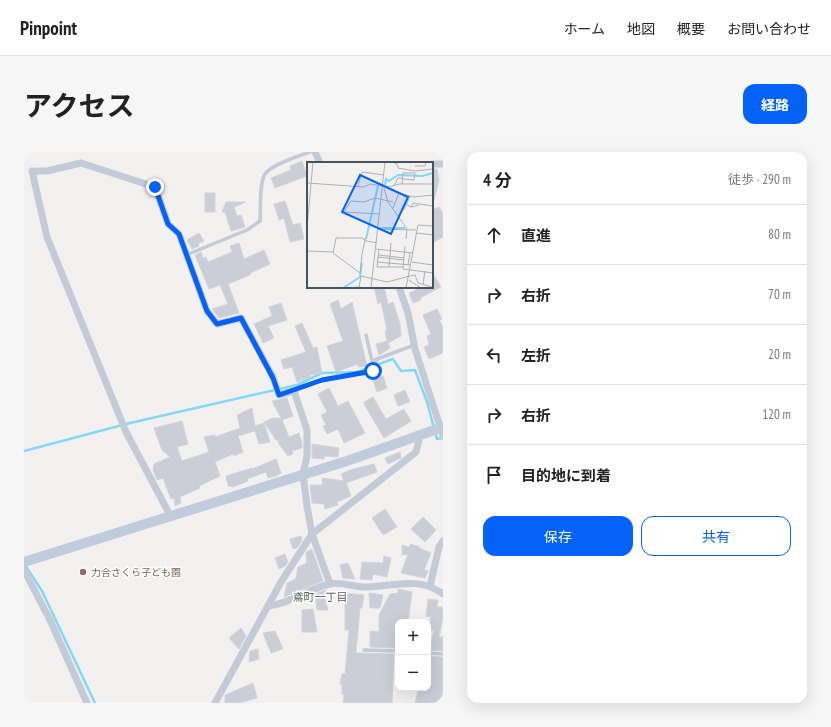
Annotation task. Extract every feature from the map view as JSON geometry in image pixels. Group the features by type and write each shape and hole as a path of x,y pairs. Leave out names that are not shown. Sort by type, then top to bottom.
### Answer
{"street":[{"path":"315,152 320,162"},
{"path":"171,517 126,432 47,237 32,171 47,171 81,162 155,187 168,224 179,234 207,311 217,324 241,318 273,378 279,395 294,391 307,430 307,456 303,474 312,534 330,584"},
{"path":"24,562 171,517 442,430 414,345 408,314 399,288"},
{"path":"215,703 281,582 312,534 416,452 420,436"},
{"path":"430,586 439,548 443,541"},
{"path":"24,570 50,620 87,703"},
{"path":"268,606 278,605 330,584 368,588 399,583 430,586 443,594"}],"lane":[{"path":"186,255 248,230 260,221 262,181 265,173 274,166 310,152"},
{"path":"366,335 372,362 414,345"},
{"path":"294,391 322,380 373,371 377,359"},
{"path":"364,650 395,651"},
{"path":"431,653 443,654"}],"building":[{"path":"302,161 307,176 275,188 271,178 291,170 290,166"},
{"path":"433,169 437,169 439,181 434,200"},
{"path":"205,193 215,193 215,212 205,212"},
{"path":"285,201 293,225 300,223 304,239 290,242 284,218 279,220 274,204"},
{"path":"226,202 246,202 234,207 237,216 241,215 245,227 231,231 225,212 222,212"},
{"path":"439,207 443,214 443,237 433,242 433,210"},
{"path":"199,233 204,241 198,244 199,246 192,249 187,240"},
{"path":"239,243 244,259 264,250 270,264 250,273 250,275 228,284 239,313 219,318 212,309 228,304 220,285 209,289 195,255 201,252 203,258 206,257 208,262 232,252 230,246"},
{"path":"433,274 441,287 420,298 421,300 413,303 409,293 420,288 433,288"},
{"path":"374,288 384,288 388,304 393,302 400,324 401,336 388,343 390,348 379,355 376,344 387,341 385,331 387,330 381,302 378,304"},
{"path":"338,300 341,309 352,302 367,366 358,367 358,364 336,372 327,346 343,341 330,304"},
{"path":"281,303 287,320 268,326 274,338 263,343 254,324 272,316 269,307"},
{"path":"437,309 442,319 439,320 443,327 443,353 429,359 424,347 429,345 427,336 431,334 423,315"},
{"path":"302,323 313,348 317,347 322,373 310,375 310,377 297,382 292,367 284,369 281,360 306,352 295,326"},
{"path":"383,376 387,388 377,392 373,380"},
{"path":"329,388 338,406 348,401 365,433 344,443 338,429 327,434 323,426 326,425 321,415 327,412 318,394"},
{"path":"405,390 410,402 398,406 394,395"},
{"path":"373,397 386,419 404,409 411,421 384,438 364,404 364,402"},
{"path":"287,398 293,416 282,420 289,437 299,433 302,443 302,448 292,451 293,454 288,456 264,422 273,418 281,418 272,401"},
{"path":"252,408 255,426 264,423 270,442 259,444 255,431 238,436 243,452 234,456 233,454 215,462 220,476 199,486 200,488 180,497 181,503 175,506 174,498 171,499 163,478 157,480 153,470 154,464 170,457 162,450 154,428 182,421 188,444 177,447 182,461 209,452 204,437 215,435 215,437 240,428 237,415"},
{"path":"312,444 339,448 338,457 325,456 324,459 312,458"},
{"path":"400,452 401,458 388,464 385,458"},
{"path":"276,459 281,473 276,476 268,478 266,472 247,479 248,481 233,487 228,486 226,476 252,469"},
{"path":"374,464 377,472 346,483 351,496 337,502 338,505 325,509 324,504 312,503 310,485 323,485 322,478 344,481 341,474 353,469"},
{"path":"385,509 397,527 383,535 372,518"},
{"path":"423,517 436,530 425,542 411,529"},
{"path":"301,536 302,540 297,548 293,549 290,539"},
{"path":"410,544 431,553 424,570 428,571 425,578 401,573 408,554 402,555 402,545 410,547"},
{"path":"312,549 323,581 284,597 287,583 296,579 298,567 307,563 306,552"},
{"path":"285,554 288,562 285,566 279,569 275,558"},
{"path":"384,556 391,558 387,577 373,574 372,580 360,579 362,562 383,563"},
{"path":"348,563 355,579 343,578 340,565"},
{"path":"398,589 412,592 408,619 395,619 395,648 370,647 370,631 379,632 379,615 390,594 398,593"},
{"path":"326,590 328,594 325,599 328,610 317,610 315,594"},
{"path":"345,593 364,595 362,608 360,608 356,653 394,654 392,703 343,703 344,694 342,694 342,684 340,684 342,674 345,674 349,630 345,630"},
{"path":"369,593 383,595 380,608 370,608"},
{"path":"428,599 438,600 437,607 443,607 443,618 439,637 443,637 443,651 431,650 434,630 431,630 431,617 426,616"},
{"path":"313,609 317,632 302,632 302,610"},
{"path":"241,628 246,636 239,649 229,638"},
{"path":"275,631 283,649 271,653 263,633"},
{"path":"258,649 259,659 249,662 250,651"},
{"path":"431,656 443,657 443,703 415,703 418,691 431,691"},
{"path":"253,683 257,698 239,703 225,703 225,695"}],"waterway":[{"path":"24,451 130,423 297,385 322,373 357,372 393,359 401,371 415,370 427,402 434,428"},
{"path":"435,433 437,439 443,438"},
{"path":"25,565 42,591 95,703"}],"place":[{"name":"力合さくら子ども園","path":"83,572"}],"district":[{"name":"鳶町一丁目","path":"320,597"}],"route":[{"path":"155,187 168,224 179,234 207,311 217,324 241,318 273,378 279,395 322,380 346,377 373,371"}]}
